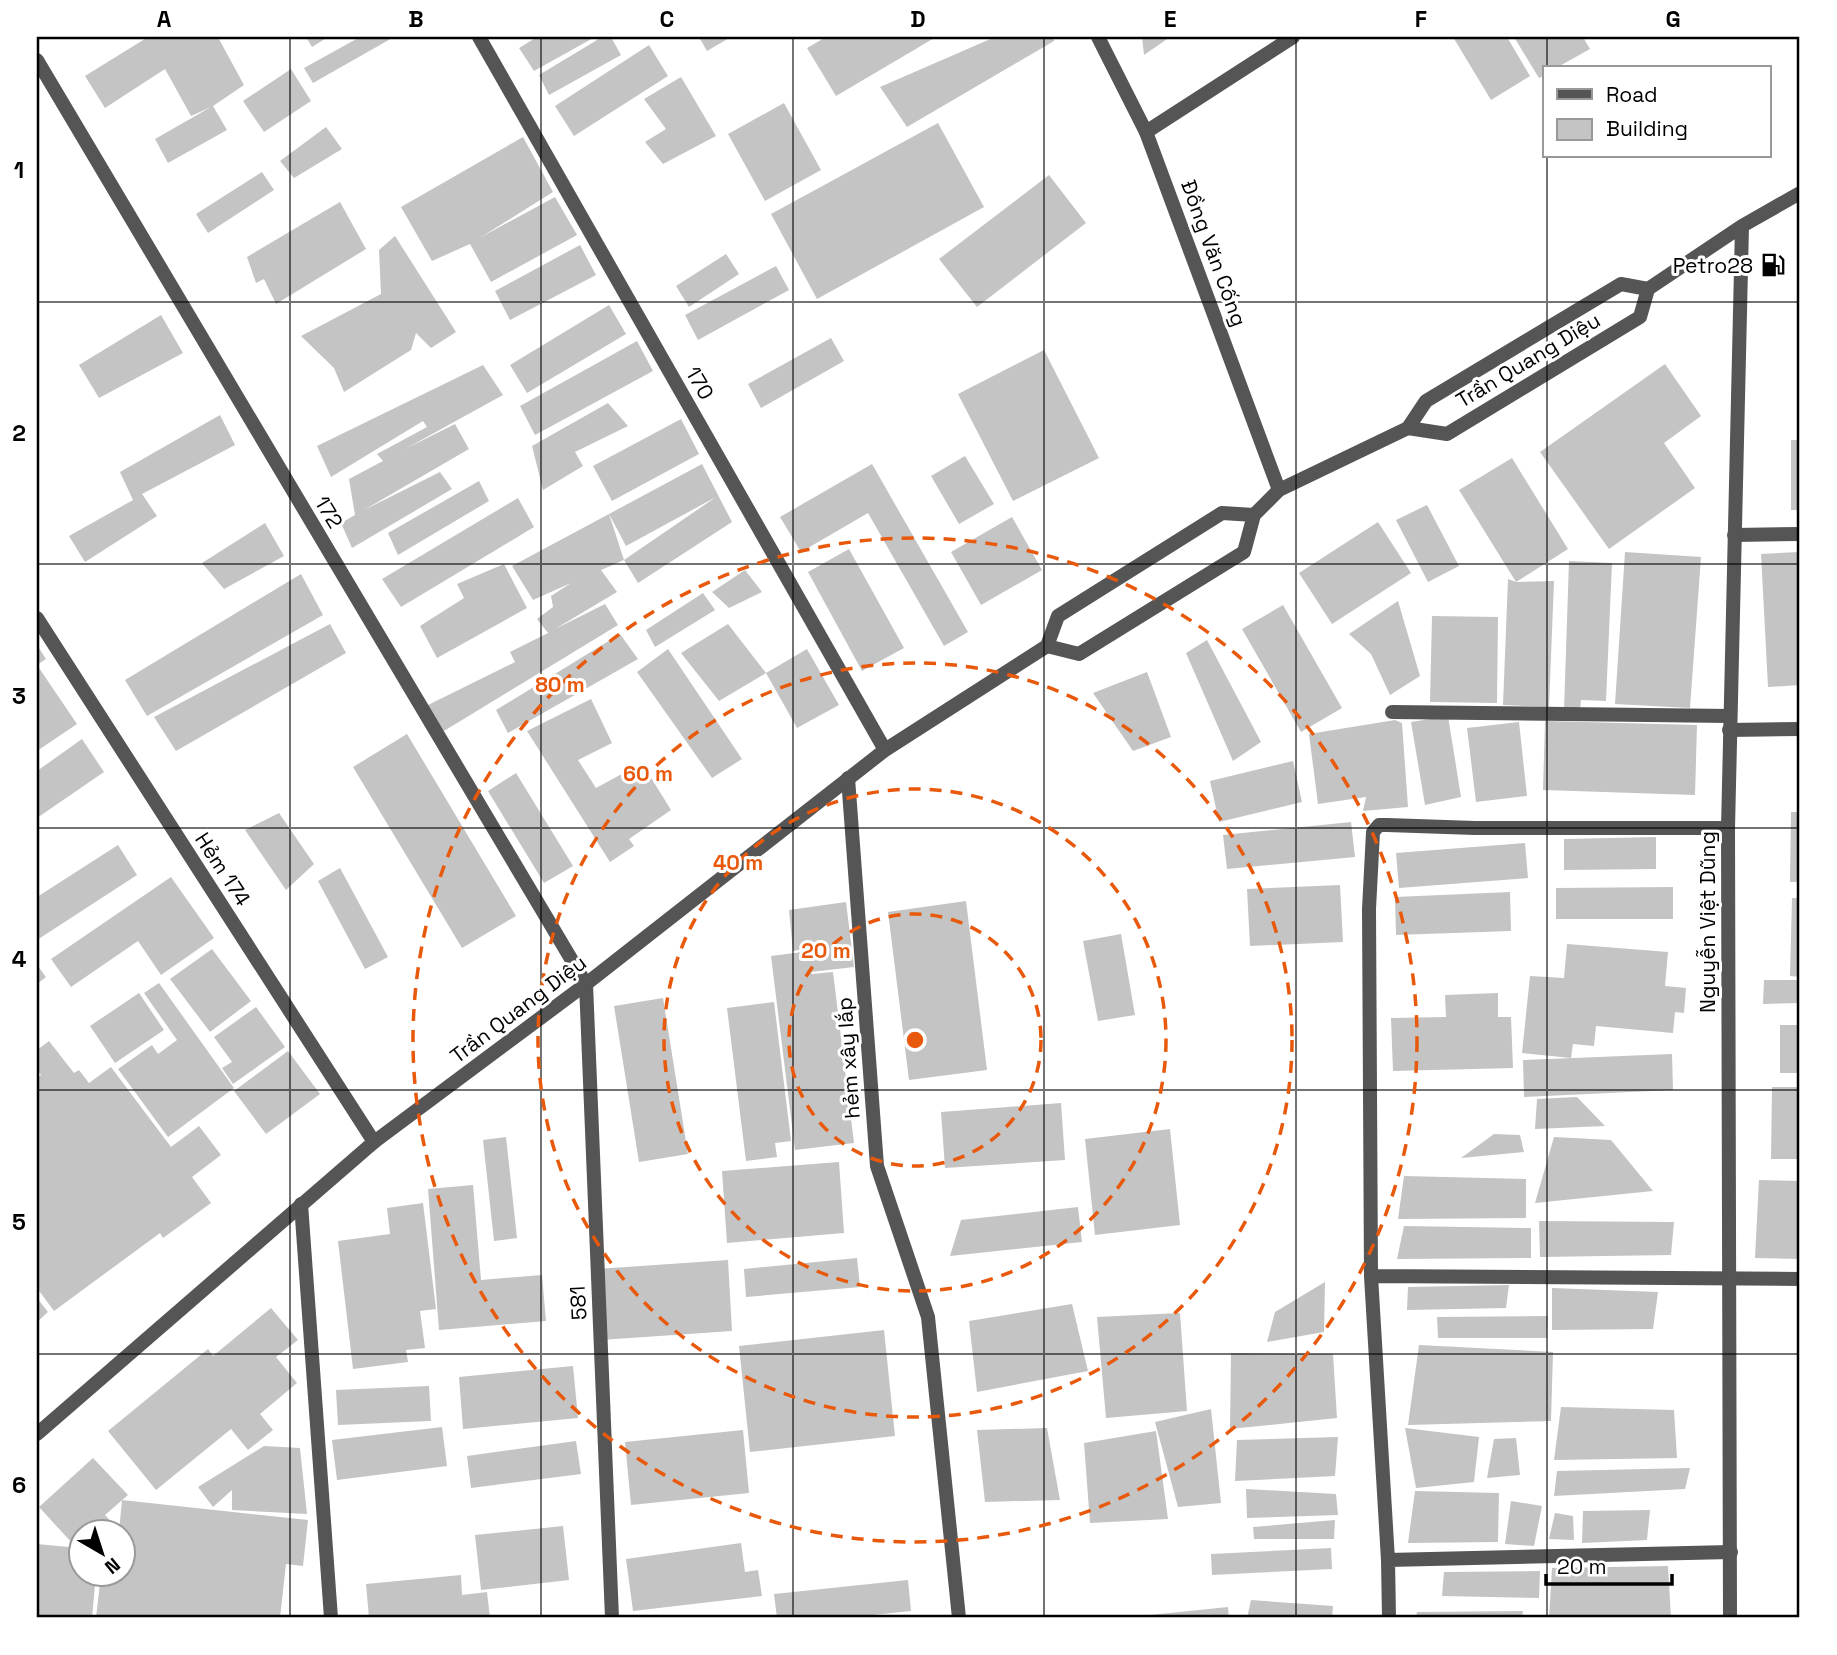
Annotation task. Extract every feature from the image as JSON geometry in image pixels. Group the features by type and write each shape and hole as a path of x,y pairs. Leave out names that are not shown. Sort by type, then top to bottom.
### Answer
{"street":[{"name":"170","path":"479,37 885,750"},
{"name":"Đồng Văn Cống","path":"1098,37 1146,132 1279,490"},
{"path":"1146,132 1293,37"},
{"name":"172","path":"37,60 586,984"},
{"path":"1648,289 1742,226 1800,192"},
{"name":"Nguyễn Việt Dũng","path":"1730,1618 1728,828 1742,226"},
{"name":"Trần Quang Diệu","path":"1254,514 1279,490 1408,428 1426,401 1621,284 1648,289 1640,317 1447,434 1408,428"},
{"path":"1222,513 1254,514 1244,552 1079,654 1047,646 1058,617 1070,609 1222,513"},
{"path":"1734,535 1800,534"},
{"name":"Hẻm 174","path":"37,618 374,1142"},
{"name":"Trần Quang Diệu","path":"37,1434 374,1142 586,984 885,750 1047,646"},
{"path":"1392,712 1730,723 1800,729"},
{"name":"hẻm xây lắp","path":"848,778 877,1166 928,1317 959,1618"},
{"path":"1389,1618 1371,1276 1369,909 1371,839 1375,828 1387,825 1475,828 1728,828"},
{"name":"581","path":"586,984 612,1618"},
{"path":"301,1204 331,1618"},
{"path":"1371,1276 1800,1279"},
{"path":"1388,1560 1731,1552"}],"building":[{"path":"148,37 222,37 219,39 244,85 213,106 227,130 168,163 155,139 211,107 191,116 165,69 105,108 85,76"},
{"path":"306,37 328,37 312,47"},
{"path":"360,37 394,37 313,83 304,68"},
{"path":"537,37 595,37 534,71 519,48"},
{"path":"602,37 611,37 621,55 549,95 539,75"},
{"path":"699,37 731,37 707,51"},
{"path":"826,37 936,37 836,96 807,48"},
{"path":"995,37 1053,37 1054,41 907,127 880,87"},
{"path":"1142,37 1170,37 1144,55"},
{"path":"1453,37 1507,37 1530,76 1491,100"},
{"path":"1514,37 1583,37 1590,49 1560,66 1543,66 1543,76 1539,78"},
{"path":"649,45 668,76 574,136 555,106"},
{"path":"291,69 311,101 264,132 243,101"},
{"path":"681,77 716,136 663,164 645,142 666,129 644,99"},
{"path":"784,103 821,170 765,201 728,134"},
{"path":"938,123 984,207 817,299 771,214"},
{"path":"326,127 342,149 294,178 280,161"},
{"path":"523,137 553,192 481,237 555,197 577,235 491,282 470,244 432,261 401,207"},
{"path":"262,172 274,190 208,233 196,214"},
{"path":"1049,175 1086,223 977,307 939,259"},
{"path":"340,202 366,249 276,304 264,279 256,283 247,257"},
{"path":"395,236 456,332 431,348 416,333 411,350 344,392 334,368 301,336 381,294 379,250"},
{"path":"580,245 596,275 510,320 495,291"},
{"path":"726,254 739,274 689,307 676,286"},
{"path":"776,266 789,290 698,340 685,315"},
{"path":"609,305 626,334 527,393 510,365"},
{"path":"161,315 183,353 99,398 79,365"},
{"path":"831,338 844,361 761,408 748,384"},
{"path":"637,341 653,371 535,435 520,406"},
{"path":"1044,350 1099,458 1013,501 958,394"},
{"path":"1665,364 1701,416 1664,443 1695,488 1609,549 1540,452"},
{"path":"483,365 503,395 405,449 455,424 469,449 364,510 440,472 452,489 352,548 341,523 355,515 349,479 383,461 377,454 427,427 423,421 331,477 317,446"},
{"path":"608,403 628,426 575,452 583,466 543,490 532,446"},
{"path":"220,415 235,445 142,494 157,516 85,562 69,536 133,500 120,472"},
{"path":"681,419 699,454 612,501 593,466"},
{"path":"1791,440 1800,440 1800,510 1791,510"},
{"path":"965,456 994,504 959,524 931,476"},
{"path":"1512,458 1568,549 1516,582 1459,490"},
{"path":"702,464 732,522 638,583 624,560 716,497 626,546 609,514"},
{"path":"872,464 968,632 944,646 868,513 801,552 780,517"},
{"path":"479,481 489,501 398,555 388,533"},
{"path":"518,498 534,527 401,607 382,579"},
{"path":"1427,505 1459,566 1428,582 1396,520"},
{"path":"609,514 624,560 601,570 617,592 555,629 605,604 618,625 444,731 426,706 515,662 510,652 548,633 537,619 553,607 551,596 571,583 533,600 512,566"},
{"path":"1012,517 1042,570 981,605 951,552"},
{"path":"1378,522 1411,573 1332,624 1299,573"},
{"path":"265,523 284,556 224,589 202,563"},
{"path":"849,549 904,648 862,671 808,572"},
{"path":"1625,552 1701,557 1690,708 1615,704"},
{"path":"1799,552 1800,685 1768,687 1761,554"},
{"path":"1569,561 1612,563 1606,701 1581,700 1580,710 1564,710"},
{"path":"504,564 527,608 437,658 420,626 464,598 457,584"},
{"path":"745,570 762,592 729,608 712,592"},
{"path":"301,574 323,615 147,716 125,680"},
{"path":"1508,579 1516,582 1554,581 1549,707 1503,705"},
{"path":"703,593 715,610 655,647 646,630"},
{"path":"1398,601 1420,676 1390,695 1371,654 1349,634"},
{"path":"1283,605 1342,708 1301,732 1242,629"},
{"path":"1432,616 1498,617 1497,703 1430,702"},
{"path":"330,624 346,653 176,751 154,717"},
{"path":"728,624 766,673 719,701 681,653"},
{"path":"620,634 638,659 508,733 496,710"},
{"path":"1207,640 1261,742 1233,761 1186,653"},
{"path":"37,645 46,659 37,665"},
{"path":"668,649 742,759 712,778 637,672"},
{"path":"807,649 839,705 797,728 766,673"},
{"path":"37,665 77,724 37,751"},
{"path":"1147,672 1171,737 1133,751 1093,693"},
{"path":"591,699 612,743 578,760 596,788 642,763 671,810 629,839 634,846 610,862 527,731"},
{"path":"1448,716 1461,797 1425,805 1411,722"},
{"path":"1395,720 1402,723 1408,807 1363,811 1366,797 1318,804 1309,734"},
{"path":"1545,721 1697,725 1695,795 1543,790"},
{"path":"1519,722 1527,796 1476,802 1467,728"},
{"path":"407,734 516,916 462,948 353,767"},
{"path":"82,739 104,772 37,818 37,771"},
{"path":"1293,761 1302,802 1219,822 1210,781"},
{"path":"516,773 573,866 544,883 488,791"},
{"path":"1791,812 1800,812 1800,882 1790,882"},
{"path":"279,813 314,864 286,890 245,830"},
{"path":"1351,822 1355,857 1227,869 1223,835"},
{"path":"1656,837 1656,869 1564,870 1564,839"},
{"path":"1525,843 1528,878 1399,888 1396,853"},
{"path":"118,845 137,875 37,940 37,897"},
{"path":"340,868 388,957 365,969 318,881"},
{"path":"171,877 214,938 161,975 138,941 71,987 51,959"},
{"path":"1340,885 1343,942 1250,946 1247,889"},
{"path":"1673,887 1673,919 1556,919 1556,888"},
{"path":"1510,892 1511,931 1396,935 1395,897"},
{"path":"1792,898 1800,898 1800,977 1790,976"},
{"path":"966,901 987,1070 909,1080 888,912"},
{"path":"846,902 854,967 811,972 833,972 854,1143 795,1150 771,956 810,951 809,948 793,951 789,910"},
{"path":"1121,934 1135,1015 1098,1021 1083,941"},
{"path":"1567,944 1668,952 1665,986 1686,988 1684,1013 1675,1012 1673,1033 1596,1026 1594,1046 1573,1044 1571,1058 1522,1053 1530,976 1564,978"},
{"path":"212,949 251,1001 210,1032 170,979"},
{"path":"37,965 46,977 37,984"},
{"path":"1764,980 1800,980 1800,1003 1763,1004"},
{"path":"159,983 234,1088 168,1137 118,1069 152,1045 158,1054 177,1040 144,993"},
{"path":"139,993 164,1030 115,1063 90,1026"},
{"path":"1498,993 1498,1017 1511,1017 1513,1068 1393,1071 1391,1018 1446,1017 1445,995"},
{"path":"663,998 688,1154 639,1162 614,1006"},
{"path":"774,1002 791,1141 775,1143 777,1157 746,1161 727,1008"},
{"path":"256,1007 285,1047 233,1084 222,1068 232,1062 214,1037"},
{"path":"1780,1025 1800,1025 1800,1073 1780,1073"},
{"path":"49,1041 74,1073 79,1070 89,1083 111,1067 171,1147 199,1126 221,1155 192,1177 211,1203 163,1238 160,1233 54,1311 37,1288 37,1078 41,1075 37,1070 37,1050"},
{"path":"288,1051 320,1094 266,1134 234,1091"},
{"path":"1672,1054 1673,1090 1524,1097 1523,1060"},
{"path":"1772,1087 1800,1087 1800,1159 1771,1159"},
{"path":"1577,1097 1605,1126 1535,1129 1537,1099"},
{"path":"1061,1103 1065,1160 945,1168 941,1112"},
{"path":"1170,1129 1180,1225 1095,1235 1085,1139"},
{"path":"1494,1134 1520,1135 1524,1152 1461,1158"},
{"path":"506,1137 517,1238 494,1241 483,1140"},
{"path":"1554,1137 1611,1140 1653,1191 1535,1203"},
{"path":"839,1162 844,1233 727,1243 722,1171"},
{"path":"1404,1176 1526,1179 1526,1218 1398,1219"},
{"path":"1759,1180 1800,1181 1800,1259 1755,1258"},
{"path":"473,1185 481,1280 542,1275 546,1321 439,1330 428,1189"},
{"path":"423,1203 436,1309 420,1311 425,1348 406,1350 408,1362 353,1369 338,1241 390,1234 387,1208"},
{"path":"1078,1207 1082,1242 950,1256 961,1220"},
{"path":"1539,1221 1674,1222 1671,1255 1540,1257"},
{"path":"1404,1226 1531,1228 1531,1258 1397,1259"},
{"path":"857,1258 860,1287 746,1297 744,1269"},
{"path":"728,1260 732,1331 601,1340 597,1269"},
{"path":"1325,1282 1324,1332 1267,1342 1275,1312"},
{"path":"1509,1285 1506,1308 1407,1310 1408,1287"},
{"path":"1552,1288 1658,1292 1653,1329 1552,1330"},
{"path":"37,1298 48,1312 37,1322"},
{"path":"1072,1304 1088,1371 977,1392 969,1321"},
{"path":"271,1308 298,1340 276,1357 297,1383 260,1414 273,1430 248,1450 231,1429 156,1490 108,1431 208,1349 213,1356"},
{"path":"1180,1313 1187,1411 1106,1418 1097,1317"},
{"path":"1548,1316 1547,1338 1438,1338 1437,1317"},
{"path":"884,1330 895,1436 750,1452 739,1346"},
{"path":"1419,1345 1553,1352 1551,1421 1408,1425"},
{"path":"1231,1353 1333,1354 1337,1418 1230,1429"},
{"path":"573,1366 578,1418 463,1429 459,1377"},
{"path":"429,1386 431,1421 338,1425 336,1390"},
{"path":"1561,1407 1674,1410 1677,1458 1554,1460"},
{"path":"1211,1409 1221,1503 1178,1507 1155,1422"},
{"path":"442,1427 447,1466 337,1480 332,1440"},
{"path":"1047,1428 1060,1500 985,1502 977,1430"},
{"path":"1405,1428 1479,1437 1474,1482 1416,1488"},
{"path":"743,1430 749,1493 631,1505 625,1442"},
{"path":"1156,1431 1168,1519 1090,1523 1084,1443"},
{"path":"1338,1437 1335,1476 1235,1481 1237,1440"},
{"path":"1516,1438 1520,1475 1487,1478 1494,1439"},
{"path":"576,1441 581,1474 471,1488 467,1456"},
{"path":"264,1446 300,1448 307,1514 232,1510 232,1490 213,1507 198,1487"},
{"path":"93,1458 128,1495 105,1515 108,1518 66,1518 66,1536 39,1507"},
{"path":"1690,1468 1685,1489 1554,1496 1557,1471"},
{"path":"1246,1489 1336,1494 1338,1515 1247,1518"},
{"path":"1415,1491 1499,1493 1498,1542 1408,1543"},
{"path":"122,1500 308,1520 303,1566 286,1564 280,1618 96,1618 99,1588 136,1588 136,1518 120,1518"},
{"path":"1511,1501 1542,1506 1534,1546 1505,1544"},
{"path":"1650,1510 1647,1540 1582,1543 1583,1511"},
{"path":"1555,1513 1573,1516 1574,1540 1549,1539"},
{"path":"1335,1520 1334,1539 1254,1539 1253,1527"},
{"path":"563,1526 569,1580 481,1590 475,1535"},
{"path":"741,1543 745,1572 758,1570 762,1596 633,1611 626,1559"},
{"path":"37,1544 66,1547 66,1588 95,1588 92,1618 37,1618"},
{"path":"1331,1548 1332,1569 1212,1575 1211,1554"},
{"path":"1668,1566 1671,1618 1549,1618 1552,1568"},
{"path":"1540,1571 1539,1598 1442,1596 1444,1572"},
{"path":"461,1575 462,1595 487,1592 490,1618 369,1618 366,1584"},
{"path":"908,1580 911,1611 844,1618 777,1618 774,1594"},
{"path":"1251,1600 1333,1606 1332,1618 1247,1618"},
{"path":"1228,1607 1229,1618 1140,1618 1140,1616"},
{"path":"1523,1611 1522,1618 1416,1618 1417,1612"}],"place":[{"name":"Petro28","path":"1773,265"}]}
